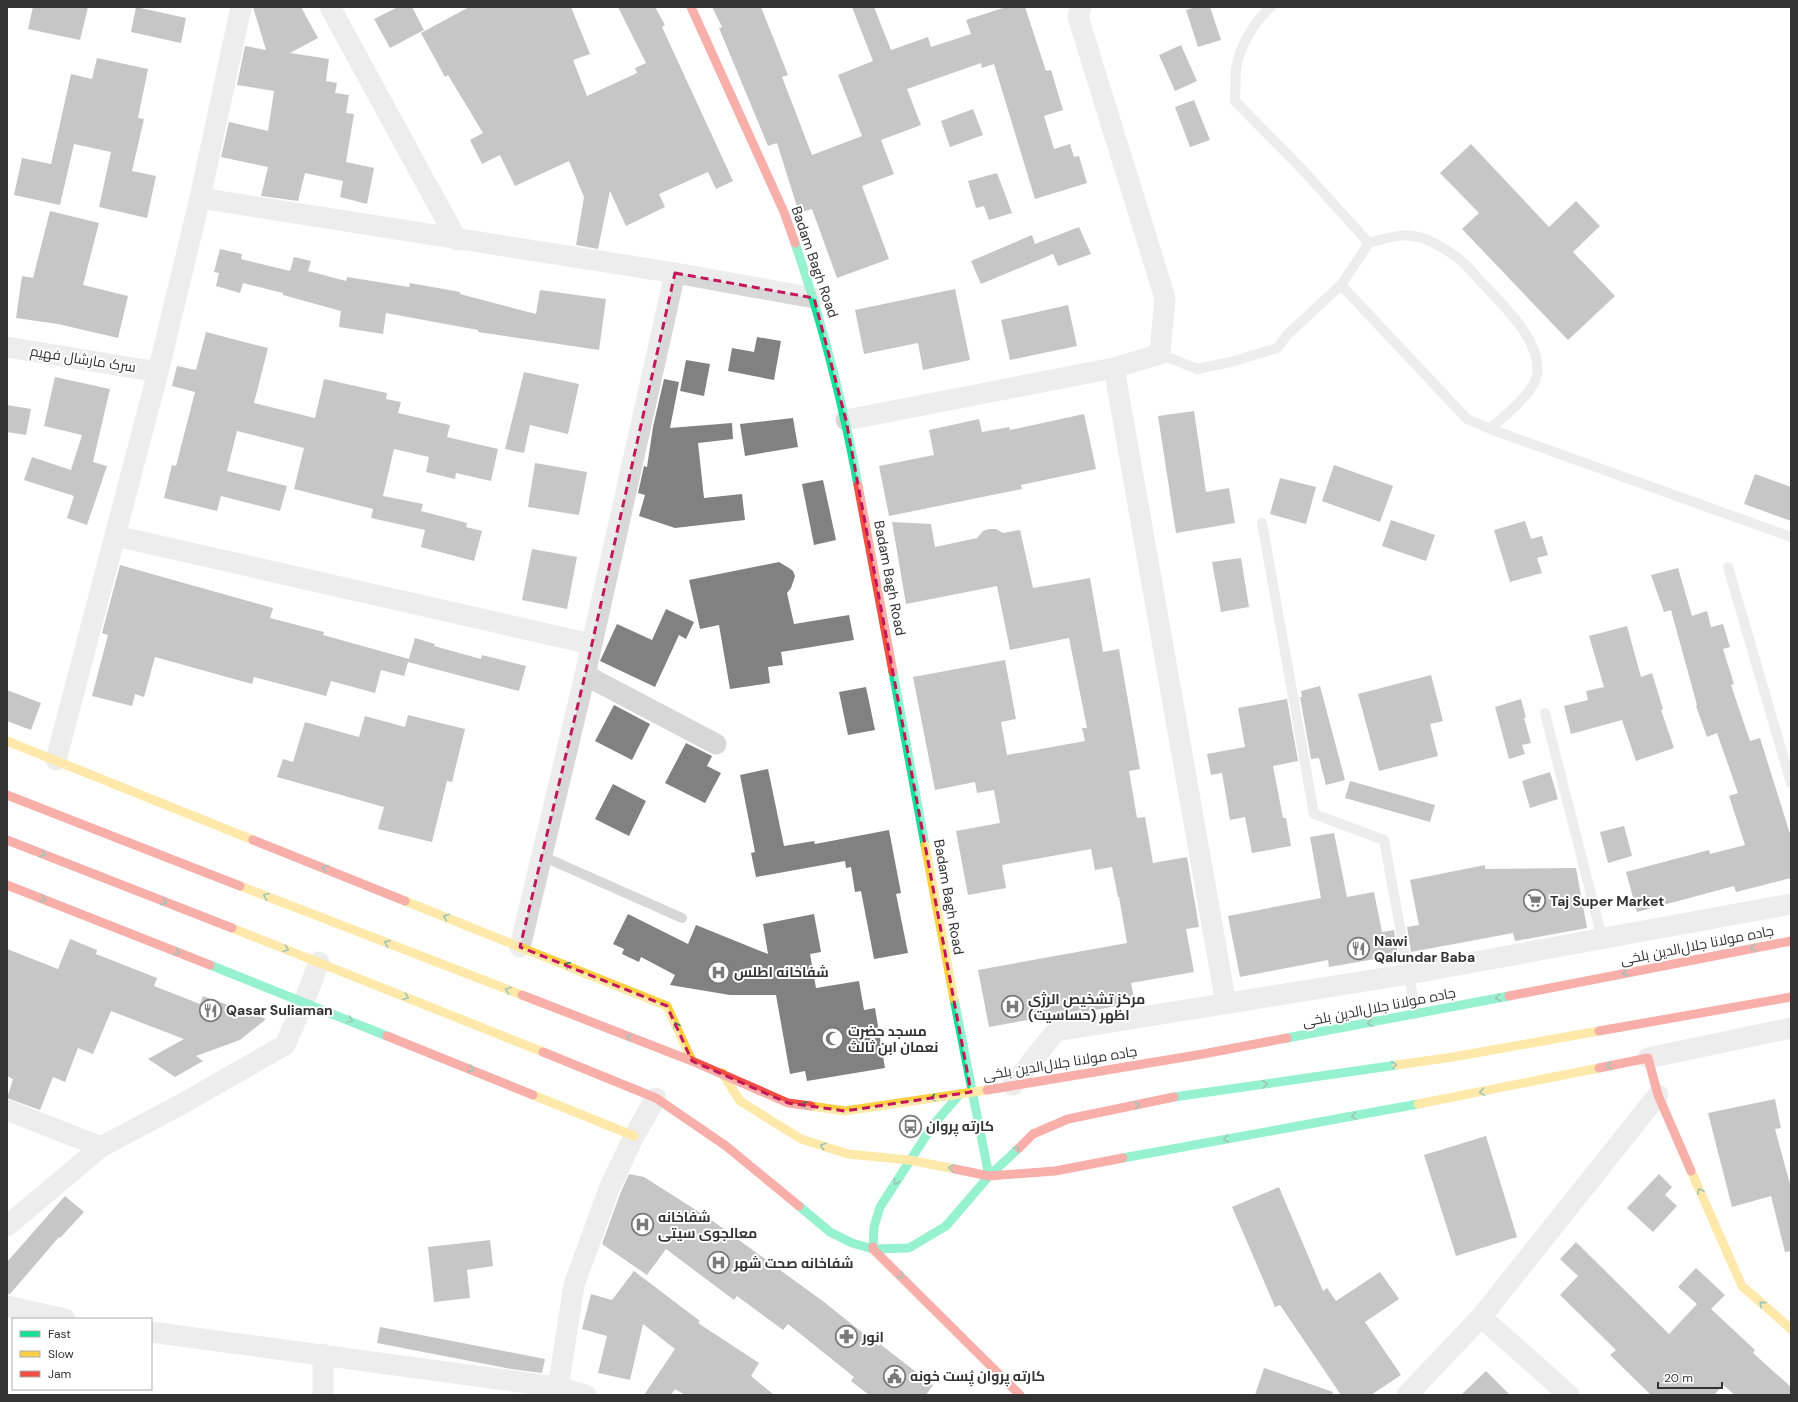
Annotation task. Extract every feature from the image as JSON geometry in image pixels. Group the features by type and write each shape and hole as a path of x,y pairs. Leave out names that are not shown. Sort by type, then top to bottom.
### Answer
{"main road":[{"name":"Badam Bagh Road","path":"691,7 784,212 814,298 846,420 971,1092 989,1176"},
{"path":"7,741 667,1006 692,1061"},
{"name":"جاده مولانا جلال‌الدین بلخی","path":"7,795 692,1061 788,1103 845,1111 960,1094 1203,1054 1791,941"},
{"path":"7,840 319,962 656,1098 726,1146 830,1232 852,1243 873,1249 910,1248 946,1226 989,1176 1033,1134 1068,1119 1176,1097 1453,1057 1791,998"},
{"path":"7,885 304,1002 634,1136"},
{"path":"722,1074 740,1101 801,1139 848,1154 909,1160 989,1176 1055,1171 1484,1092 1648,1058 1658,1095 1742,1286 1791,1329"},
{"path":"960,1094 933,1125 880,1207 874,1227 873,1249 1020,1395"}],"street":[{"path":"56,760 158,372 200,198 241,7"},
{"path":"330,7 457,240"},
{"path":"846,420 1114,368 1160,354 1165,298 1077,10"},
{"path":"200,198 457,240 675,273 814,298"},
{"path":"520,946 585,675 675,273"},
{"name":"سرک مارشال فهیم","path":"7,347 158,372"},
{"path":"1114,368 1226,1004"},
{"path":"116,536 591,644"},
{"path":"585,675 716,744"},
{"path":"1013,1085 1056,1031 1410,974 1791,904"},
{"path":"7,1226 101,1146 180,1105 285,1045 304,1002 319,962"},
{"path":"1648,1058 1791,1028"},
{"path":"1407,1395 1481,1317 1658,1095"},
{"path":"557,1391 574,1285 609,1188 634,1136 656,1098"},
{"path":"7,1110 101,1146"},
{"path":"7,1306 61,1318"},
{"path":"1481,1317 1569,1395"},
{"path":"152,1332 323,1354 586,1395"},
{"path":"323,1354 324,1395"}],"lane":[{"path":"1271,7 1254,26 1244,45 1236,68 1236,101 1300,167 1369,242"},
{"path":"1160,354 1197,369 1231,362 1277,348 1288,334 1341,285 1369,242 1401,234 1427,240 1459,258 1518,321 1533,349 1537,375 1527,394 1490,429"},
{"path":"1341,285 1467,419 1490,429 1791,537"},
{"path":"1262,523 1314,814 1384,840 1410,974 1416,1014"},
{"path":"1728,567 1791,784"},
{"path":"1545,713 1602,938"},
{"path":"542,856 682,918"}],"highlighted area":[{"path":"675,273 814,298 846,420 971,1092 845,1111 788,1103 692,1061 667,1006 520,947 585,675"}],"building":[{"path":"33,7 88,7 80,40 28,29"},
{"path":"136,7 186,18 181,43 131,32"},
{"path":"253,7 301,7 318,38 290,53 329,59 326,81 337,83 335,93 349,95 346,113 354,114 346,162 374,168 367,204 340,197 343,181 305,173 298,201 261,196 268,167 221,157 229,122 268,131 274,91 237,85 245,46 266,50"},
{"path":"398,7 412,7 424,30 390,48 374,19"},
{"path":"469,7 571,7 590,54 573,60 587,96 637,73 635,68 646,63 618,7 655,7 665,25 662,27 733,181 716,189 708,172 659,194 665,207 626,226 610,191 598,249 576,245 584,197 569,161 515,186 500,155 482,164 470,140 483,133 448,75 445,77 421,33"},
{"path":"712,7 761,7 788,75 782,77 812,155 862,136 838,75 873,61 852,7 874,7 891,50 928,37 931,47 971,34 966,20 1006,7 1025,7 1046,71 1051,70 1063,110 1044,116 1054,149 1070,144 1074,157 1079,156 1087,183 1035,199 994,64 982,68 981,63 907,89 921,125 881,140 894,174 862,186 889,259 837,278 812,209 799,213 777,143 768,146 719,28 722,27"},
{"path":"1196,7 1210,7 1221,40 1198,47 1186,10"},
{"path":"1181,45 1197,81 1175,91 1159,55"},
{"path":"97,58 148,69 138,118 144,119 132,171 156,176 147,218 99,207 111,152 74,144 60,205 14,195 22,158 51,164 71,74 92,79"},
{"path":"1194,100 1210,140 1190,147 1175,107"},
{"path":"973,109 983,135 950,147 941,121"},
{"path":"1471,144 1549,227 1576,201 1600,226 1573,252 1615,296 1568,340 1462,229 1479,213 1440,173"},
{"path":"997,173 1012,213 989,220 984,206 976,208 968,181"},
{"path":"50,211 99,223 83,285 128,296 118,338 58,324 16,318 22,276 33,278"},
{"path":"1079,227 1091,254 1058,266 1053,254 981,284 971,261 1032,235 1035,244"},
{"path":"220,249 242,254 241,259 290,271 294,257 311,261 308,271 346,281 347,277 409,287 410,283 460,292 460,294 536,314 540,290 606,299 599,350 478,332 478,330 386,313 383,334 339,327 341,311 283,295 283,293 243,283 240,293 216,286 219,273 214,272"},
{"path":"955,289 970,360 923,370 918,343 864,354 855,310"},
{"path":"1068,305 1077,346 1010,360 1001,320"},
{"path":"206,332 268,348 254,403 315,418 324,379 387,393 386,399 401,402 398,413 450,425 447,437 498,449 491,481 456,473 455,479 426,472 429,457 394,449 383,496 423,504 421,511 467,523 466,527 482,531 474,561 421,547 425,530 371,518 373,509 294,489 304,448 237,431 227,471 287,486 280,511 221,496 217,511 164,498 172,465 176,466 195,392 172,386 177,366 196,370"},
{"path":"757,337 781,341 774,380 728,371 732,348 754,352"},
{"path":"686,360 710,364 704,396 680,391"},
{"path":"524,372 579,384 568,434 530,425 524,453 505,449"},
{"path":"55,377 110,389 93,462 107,466 87,525 67,518 74,496 24,480 32,457 71,470 82,435 44,426"},
{"path":"664,379 679,382 670,428 732,423 733,439 698,443 704,498 742,494 745,520 675,528 639,516 645,495 638,493 644,466 647,467 653,427"},
{"path":"7,405 31,409 26,435 7,432"},
{"path":"1194,411 1206,492 1229,488 1235,523 1176,533 1158,416"},
{"path":"1084,414 1096,469 1021,485 1022,489 889,516 879,466 934,455 929,430 979,419 982,432 1009,427 1010,430"},
{"path":"793,418 798,447 745,456 740,424"},
{"path":"535,463 587,472 579,515 528,507"},
{"path":"1334,465 1393,486 1380,522 1322,501"},
{"path":"1755,474 1791,487 1791,521 1744,504"},
{"path":"1280,478 1316,487 1306,524 1270,514"},
{"path":"823,480 836,540 814,545 802,484"},
{"path":"1391,520 1435,535 1426,561 1382,546"},
{"path":"1525,521 1531,539 1542,536 1548,555 1537,558 1542,573 1510,582 1494,530"},
{"path":"892,522 931,524 935,547 977,538 983,531 989,529 996,529 1003,533 1020,530 1033,588 1090,578 1103,652 1119,649 1140,769 1129,771 1137,818 1145,817 1153,863 1187,857 1199,927 1186,929 1194,972 1131,983 1135,1002 1081,1013 1081,1010 989,1027 978,970 1127,943 1119,897 1112,867 1095,870 1091,849 1002,865 1006,888 968,895 956,831 1000,823 994,790 977,793 975,782 935,790 913,677 1005,660 1016,719 1001,722 1007,755 1085,741 1082,728 1087,728 1069,638 1010,650 997,586 906,604"},
{"path":"532,549 577,557 567,609 522,600"},
{"path":"1241,558 1249,607 1221,612 1212,562"},
{"path":"779,562 793,571 795,576 791,588 787,593 794,624 849,615 854,640 781,652 783,665 768,667 770,683 730,689 719,625 700,629 689,580"},
{"path":"120,565 273,608 270,618 324,632 323,635 409,659 404,676 381,670 375,693 331,681 326,696 254,677 252,684 155,657 144,697 135,694 132,706 92,696 108,635 102,633"},
{"path":"1678,568 1692,616 1707,611 1711,627 1723,624 1730,647 1723,649 1734,684 1731,685 1750,741 1760,738 1791,837 1791,878 1736,892 1734,886 1637,912 1626,872 1709,850 1710,854 1745,845 1729,796 1738,793 1717,733 1707,737 1696,706 1697,705 1671,610 1664,612 1651,575"},
{"path":"666,609 694,622 686,639 679,635 655,687 600,661 617,624 652,640"},
{"path":"1627,626 1641,677 1652,673 1663,709 1661,710 1674,748 1636,761 1622,720 1571,734 1564,706 1588,700 1586,691 1604,687 1589,636"},
{"path":"415,638 435,644 434,646 481,659 482,655 526,666 519,691 408,662"},
{"path":"1431,675 1443,721 1430,724 1438,756 1379,771 1358,694"},
{"path":"1320,686 1345,780 1326,785 1319,758 1311,759 1300,697 1302,697 1301,691"},
{"path":"866,687 875,730 848,735 839,692"},
{"path":"7,690 41,703 31,730 7,721"},
{"path":"1287,699 1298,761 1273,766 1283,818 1286,818 1291,846 1252,853 1245,817 1230,820 1222,773 1211,775 1207,754 1245,747 1238,708"},
{"path":"1521,699 1526,718 1524,718 1531,743 1522,745 1525,754 1509,759 1495,707"},
{"path":"614,705 650,724 632,760 595,741"},
{"path":"408,715 465,729 452,782 447,781 432,842 378,829 384,807 277,777 283,759 293,762 305,722 359,737 365,716 405,727"},
{"path":"686,743 712,756 707,766 721,773 705,803 665,783"},
{"path":"768,769 784,846 814,841 815,844 889,830 901,893 896,894 908,953 874,959 861,891 855,892 851,867 846,868 845,861 756,877 751,853 755,852 740,775"},
{"path":"1550,772 1558,799 1530,808 1522,781"},
{"path":"1350,781 1435,805 1430,822 1345,798"},
{"path":"613,784 646,801 629,836 595,819"},
{"path":"1624,826 1632,856 1608,863 1600,832"},
{"path":"1334,833 1347,897 1374,892 1382,932 1394,930 1398,955 1329,967 1328,960 1240,977 1228,916 1321,898 1310,837"},
{"path":"1485,865 1485,869 1576,868 1587,928 1515,941 1513,933 1411,952 1407,927 1419,925 1410,880"},
{"path":"628,914 688,944 696,925 768,954 763,924 814,914 821,952 810,954 816,988 859,981 864,1010 875,1008 885,1068 807,1081 805,1071 790,1074 776,995 730,995 670,985 675,975 641,957 639,962 622,954 624,949 613,944"},
{"path":"70,939 97,950 96,954 157,978 154,986 200,1004 203,996 266,1019 240,1040 196,1056 203,1061 175,1077 148,1059 184,1039 111,1011 93,1054 78,1048 65,1082 53,1077 40,1110 7,1098 13,1079 7,1076 7,949 58,969"},
{"path":"1775,1099 1781,1128 1775,1129 1791,1188 1791,1251 1785,1252 1771,1196 1732,1207 1708,1113"},
{"path":"1486,1136 1517,1237 1456,1256 1424,1155"},
{"path":"629,1174 644,1177 710,1219 824,1302 879,1346 880,1344 933,1385 926,1395 869,1395 851,1381 854,1377 788,1324 783,1330 737,1296 734,1300 666,1249 647,1275 602,1244"},
{"path":"1659,1174 1672,1187 1665,1195 1677,1206 1653,1232 1627,1208"},
{"path":"1279,1187 1323,1291 1327,1288 1336,1301 1380,1272 1399,1299 1365,1322 1401,1375 1371,1395 1341,1395 1280,1305 1275,1307 1232,1207"},
{"path":"65,1196 84,1212 60,1238 59,1237 10,1294 7,1294 7,1262"},
{"path":"490,1240 493,1266 467,1270 470,1298 434,1302 428,1247"},
{"path":"1576,1242 1669,1334 1697,1304 1678,1287 1696,1268 1725,1295 1711,1309 1755,1350 1753,1353 1791,1387 1791,1395 1735,1395 1723,1385 1714,1395 1651,1395 1610,1355 1616,1350 1560,1295 1578,1276 1560,1259"},
{"path":"634,1271 700,1321 698,1323 759,1363 751,1376 774,1395 685,1395 675,1389 671,1395 644,1395 675,1349 643,1324 630,1380 598,1373 607,1336 582,1329 591,1294 612,1300"},
{"path":"380,1327 545,1359 542,1373 511,1369 377,1343"},
{"path":"1264,1368 1333,1392 1332,1395 1255,1395"},
{"path":"1486,1371 1510,1395 1461,1395"}],"traffic: fast":[{"path":"795,243 831,363 846,424 858,485"},
{"path":"893,672 925,845"},
{"path":"210,965 387,1036"},
{"path":"1287,1038 1509,996"},
{"path":"954,999 989,1176"},
{"path":"1174,1097 1397,1065"},
{"path":"873,1247 874,1227 880,1207 933,1125 960,1094"},
{"path":"1123,1158 1418,1104"},
{"path":"799,1206 830,1232 852,1243 873,1249 909,1248 946,1226 989,1176 1019,1148"}],"traffic: slow":[{"path":"7,741 253,840"},
{"path":"925,845 954,999"},
{"path":"240,886 522,995"},
{"path":"405,901 667,1006 692,1061"},
{"path":"232,928 543,1052"},
{"path":"1397,1065 1453,1057 1599,1031"},
{"path":"1418,1104 1599,1068"},
{"path":"722,1073 740,1101 801,1139 848,1154 909,1160 955,1169"},
{"path":"811,1106 845,1111 987,1090"},
{"path":"533,1095 634,1136"},
{"path":"1691,1171 1742,1286 1791,1329"}],"traffic: jam":[{"path":"691,7 784,212 795,243"},
{"path":"858,485 893,672"},
{"path":"7,795 240,886"},
{"path":"7,840 232,928"},
{"path":"253,840 405,901"},
{"path":"7,885 210,965"},
{"path":"1509,996 1791,941"},
{"path":"522,995 692,1061 788,1103 811,1106"},
{"path":"1599,1031 1791,997"},
{"path":"387,1036 533,1095"},
{"path":"987,1090 1203,1054 1287,1038"},
{"path":"543,1052 656,1098 726,1146 799,1206"},
{"path":"1599,1068 1648,1058 1658,1095 1691,1171"},
{"path":"1019,1148 1033,1134 1068,1119 1174,1097"},
{"path":"955,1169 989,1176 1055,1171 1123,1158"},
{"path":"873,1247 873,1249 1020,1395"}],"place":[{"name":"Taj Super Market","path":"1535,901"},
{"name":"Nawi Qalundar Baba","path":"1359,949"},
{"name":"شفاخانه اطلس","path":"718,972"},
{"name":"مرکز تشخیص الرژی (حساسیت) اظهر","path":"1012,1007"},
{"name":"Qasar Suliaman","path":"210,1010"},
{"name":"مسجد حضرت نعمان ابن ثالث","path":"832,1039"},
{"name":"کارته پروان","path":"911,1126"},
{"name":"شفاخانه معالجوی سیتی","path":"643,1225"},
{"name":"شفاخانه صحت شهر","path":"719,1263"},
{"name":"انور","path":"847,1337"},
{"name":"کارته پروان پُست خونه","path":"894,1376"}]}
